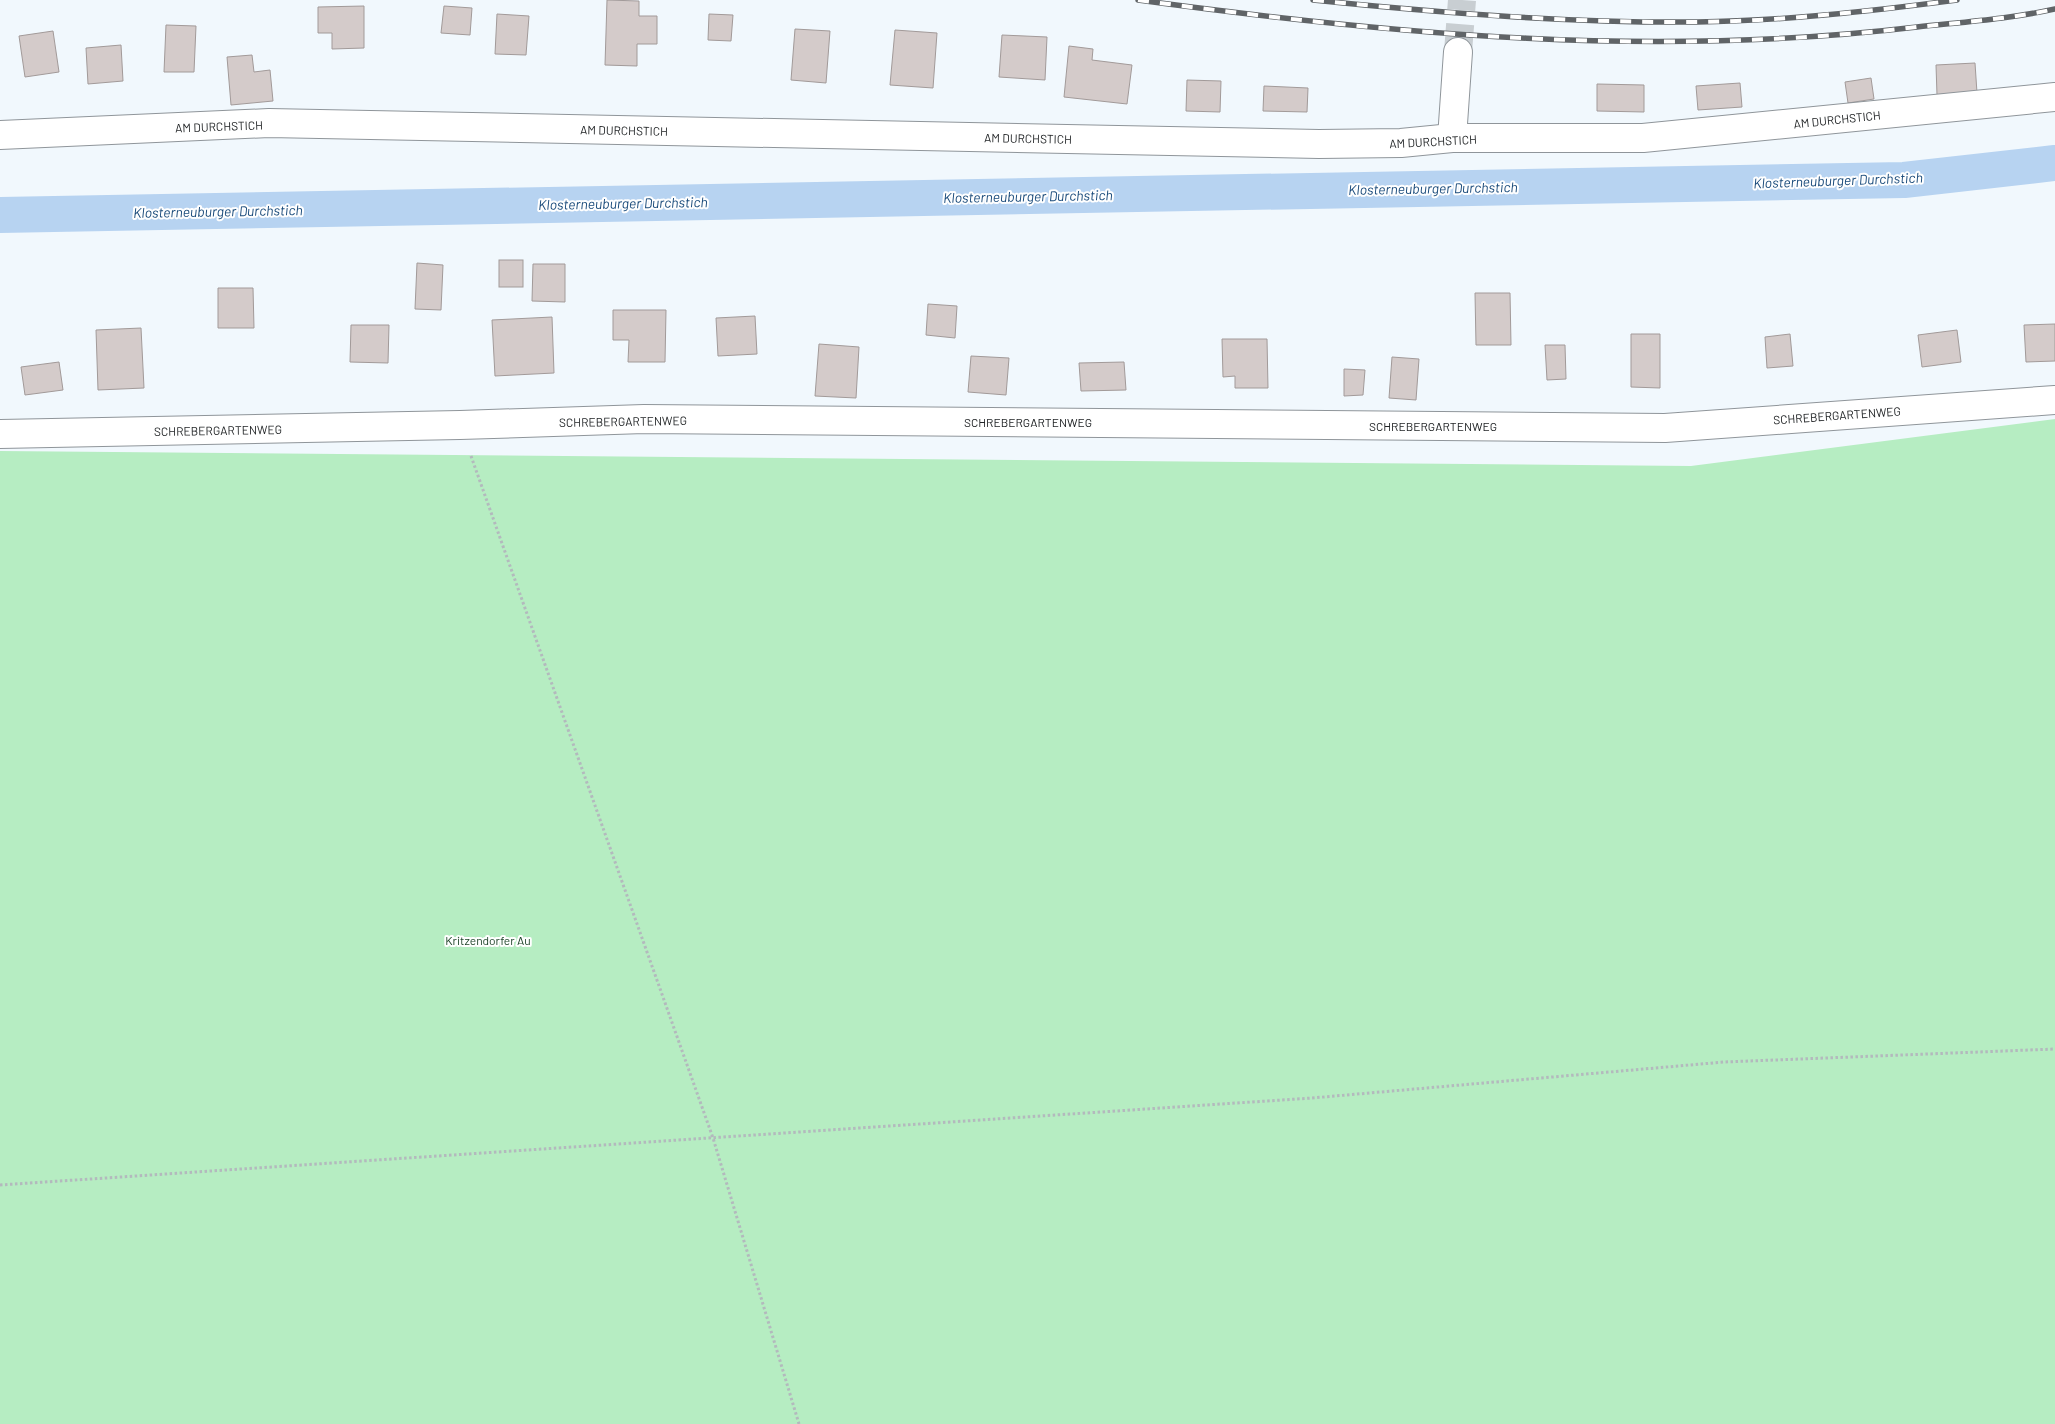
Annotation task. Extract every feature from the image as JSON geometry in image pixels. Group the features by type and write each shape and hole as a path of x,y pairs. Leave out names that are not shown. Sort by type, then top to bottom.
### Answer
{"street":[{"path":"1452,138 1458,52"},
{"name":"AM DURCHSTICH","path":"0,135 269,123 1318,144 1401,143 1452,138 1643,138 2055,97"},
{"name":"SCHREBERGARTENWEG","path":"0,434 460,425 644,419 1665,428 2055,400"}],"path":[{"path":"460,425 713,1138 798,1424"},
{"path":"0,1185 1312,1098 1724,1062 2055,1050"}],"green space":[{"name":"Kritzendorfer Au","path":"2055,419 2055,1424 0,1424 0,451 1691,466"}],"building":[{"path":"607,0 639,1 639,16 657,16 657,44 637,44 637,66 605,65"},
{"path":"364,6 364,48 332,49 332,33 318,33 318,7"},
{"path":"444,6 472,8 470,35 441,33"},
{"path":"497,14 529,16 526,55 495,54"},
{"path":"709,14 733,15 731,41 708,40"},
{"path":"166,25 196,26 194,72 164,72"},
{"path":"795,29 830,31 826,83 791,80"},
{"path":"895,30 937,33 933,88 890,85"},
{"path":"53,31 59,72 25,77 19,36"},
{"path":"1002,35 1047,37 1045,80 999,77"},
{"path":"121,45 123,81 88,84 86,48"},
{"path":"1069,46 1093,49 1092,60 1132,65 1127,104 1064,97"},
{"path":"252,55 254,72 270,70 273,101 231,105 227,57"},
{"path":"1975,63 1977,93 1937,95 1936,65"},
{"path":"1871,78 1874,99 1848,103 1845,82"},
{"path":"1187,80 1221,81 1220,112 1186,111"},
{"path":"1740,83 1742,107 1698,110 1696,86"},
{"path":"1597,84 1644,85 1644,112 1597,111"},
{"path":"1264,86 1308,88 1307,112 1263,111"},
{"path":"499,260 523,260 523,287 499,287"},
{"path":"417,263 443,265 441,310 415,309"},
{"path":"533,264 565,264 565,302 532,301"},
{"path":"218,288 253,288 254,328 218,328"},
{"path":"1475,293 1510,293 1511,345 1476,345"},
{"path":"928,304 957,306 955,338 926,335"},
{"path":"613,310 666,310 665,362 628,362 629,340 613,340"},
{"path":"755,316 757,354 718,356 716,318"},
{"path":"552,317 554,373 495,376 492,320"},
{"path":"2055,324 2055,361 2026,362 2024,325"},
{"path":"351,325 389,325 388,363 350,362"},
{"path":"141,328 144,388 98,390 96,330"},
{"path":"1957,330 1961,362 1922,367 1918,335"},
{"path":"1631,334 1660,334 1660,388 1631,387"},
{"path":"1790,334 1793,366 1767,368 1765,337"},
{"path":"1222,339 1267,339 1268,388 1235,388 1235,376 1223,377"},
{"path":"819,344 859,347 856,398 815,396"},
{"path":"1545,345 1565,345 1566,379 1547,380"},
{"path":"971,356 1009,358 1006,395 968,392"},
{"path":"1392,357 1419,359 1416,400 1389,398"},
{"path":"59,362 63,390 25,395 21,367"},
{"path":"1124,362 1126,390 1081,391 1079,363"},
{"path":"1344,369 1365,370 1363,395 1344,396"}],"waterway":[{"name":"Klosterneuburger Durchstich","path":"0,215 1904,180 2055,163"}],"tunnel":[{"path":"1458,52 1462,0"}],"railway":[{"path":"1138,0 1333,23 1430,32 1624,41 1721,41 1819,36 1986,20 2055,9"},
{"path":"1313,0 1505,16 1649,22 1762,20 1827,15 1957,0"}]}
